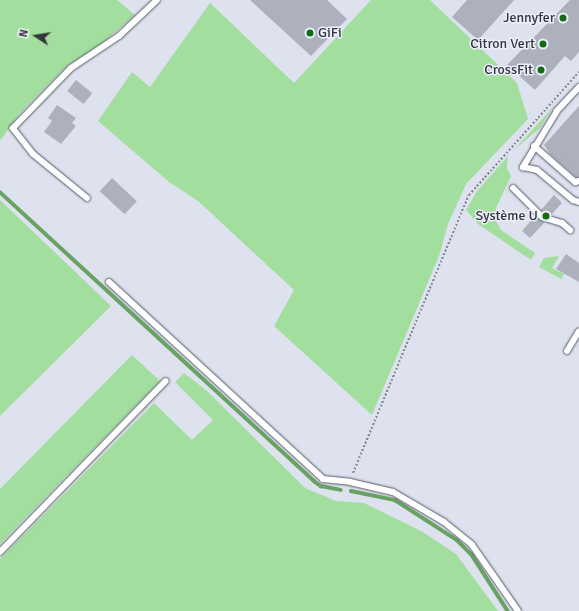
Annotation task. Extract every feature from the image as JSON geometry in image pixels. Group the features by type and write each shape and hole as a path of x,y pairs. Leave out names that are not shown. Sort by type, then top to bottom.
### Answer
{"lane":[{"path":"86,198 33,154 13,128 71,68 120,36 157,0"},
{"path":"579,87 557,111 534,146 523,167 537,170 573,200 579,202"},
{"path":"534,146 575,182 579,181"},
{"path":"513,188 542,217 562,223 570,230"},
{"path":"109,282 323,480 350,482 393,492 444,522 472,545 518,611"},
{"path":"567,351 579,331"},
{"path":"0,552 166,381"}],"path":[{"path":"350,482 469,195 579,72"}],"green space":[{"path":"0,0 117,0 135,15 101,44 68,65 19,114 0,141"},
{"path":"371,0 430,0 517,83 528,119 466,184 448,224 439,256 372,415 274,326 294,290 198,201 169,182 98,121 132,72 150,87 210,3 294,83"},
{"path":"553,107 540,128 513,151"},
{"path":"508,156 507,168 511,176 496,208 496,221 501,230 535,253 531,260 478,224 466,210 477,191"},
{"path":"0,200 111,306 0,416"},
{"path":"559,256 552,268 564,274 561,279 539,267 544,258"},
{"path":"132,355 160,381 0,544 0,489"},
{"path":"184,373 207,391 305,488 336,501 364,503 421,531 456,554 498,611 0,611 0,559 154,403 192,440 213,420 175,382"}],"building":[{"name":"GiFi","path":"250,0 327,0 347,19 311,56"},
{"path":"467,0 514,0 478,40 452,17"},
{"path":"570,0 579,0 579,52 571,61 565,56 535,90 507,65"},
{"path":"76,80 92,93 84,104 67,91"},
{"path":"57,105 76,118 72,123 76,126 61,144 44,132 52,121 48,118"},
{"path":"579,106 579,177 576,177 550,154 544,145"},
{"path":"112,178 137,201 125,214 100,191"},
{"path":"554,195 562,203 551,215 544,213 541,210"},
{"path":"535,216 545,222 530,238 522,231"},
{"path":"566,254 579,263 579,282 556,269"}],"waterway":[{"path":"0,192 314,481 321,486 341,490"},
{"path":"351,491 395,500 457,540 472,555 508,611"}],"place":[{"name":"Jennyfer","path":"563,18"},
{"name":"GiFi","path":"310,33"},
{"name":"Citron Vert","path":"543,44"},
{"name":"CrossFit","path":"541,70"},
{"name":"Système U","path":"546,216"}]}
